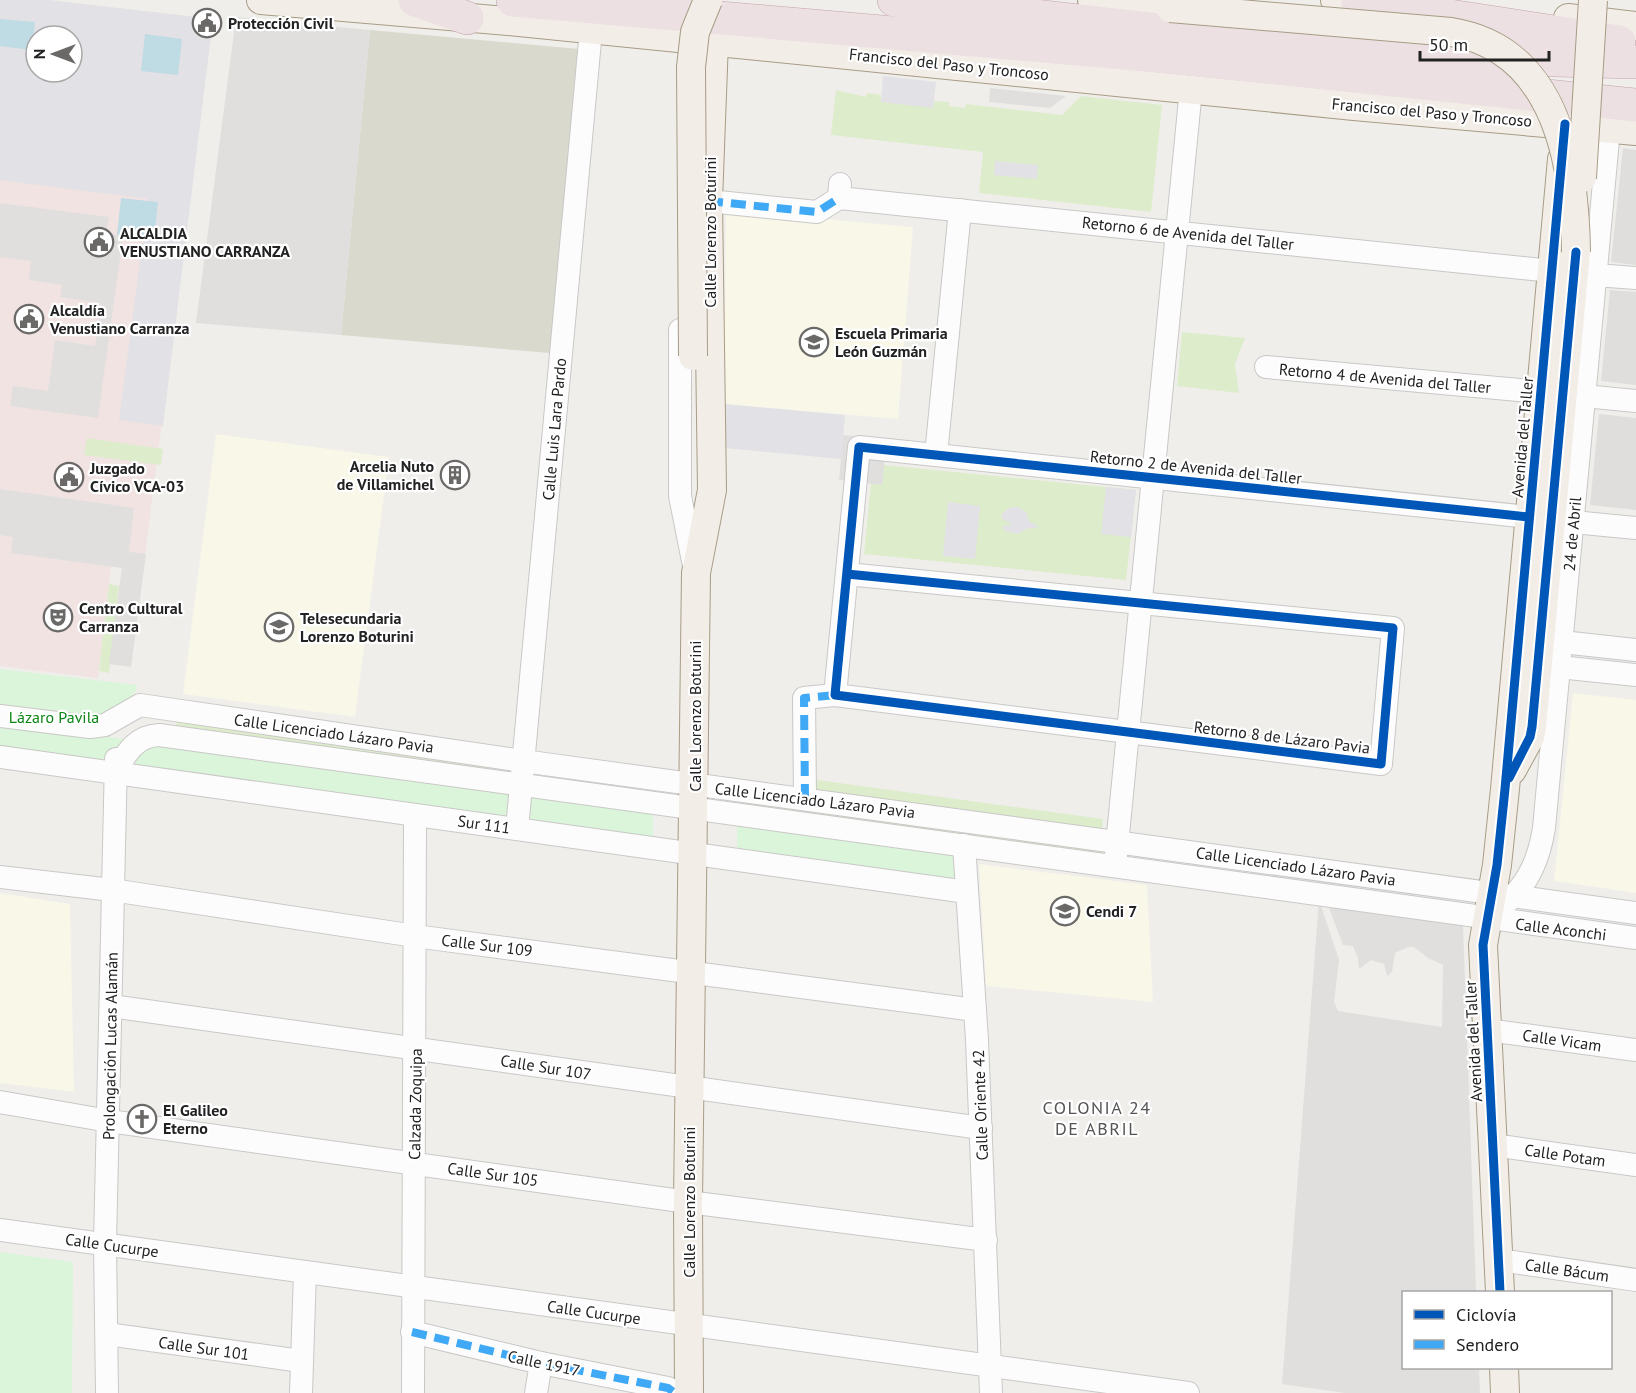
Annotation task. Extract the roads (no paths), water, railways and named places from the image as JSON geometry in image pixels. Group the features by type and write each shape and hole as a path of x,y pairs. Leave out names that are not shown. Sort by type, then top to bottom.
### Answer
{"highway":[{"path":"414,0 467,18"},
{"name":"Francisco del Paso y Troncoso","path":"513,0 1168,57 1636,105"},
{"path":"894,0 1238,39 1450,57 1636,62"},
{"path":"1347,1 1497,25 1625,23"}],"main road":[{"name":"Francisco del Paso y Troncoso","path":"261,0 714,41 1623,130"},
{"path":"696,573 691,67 695,32 708,0"},
{"path":"1092,0 1451,32 1475,38 1495,48 1531,80 1546,100 1557,122 1571,178 1576,252"},
{"path":"1347,1 1456,7 1580,6 1625,23"},
{"name":"Avenida del Taller","path":"1505,789 1532,727 1545,596 1576,252 1580,6"},
{"name":"Calle Lorenzo Boturini","path":"689,1393 688,1202 696,573 712,490 708,201 714,41"},
{"name":"Avenida del Taller","path":"1500,1291 1484,945 1497,904 1505,789 1565,124"},
{"path":"1504,1369 1505,1393"}],"street":[{"name":"Calle Luis Lara Pardo","path":"517,829 591,30"},
{"path":"680,64 680,496 696,573"},
{"path":"1115,868 1191,89"},
{"name":"24 de Abril","path":"1497,904 1532,874 1540,851 1562,642 1595,275 1623,130"},
{"name":"Retorno 6 de Avenida del Taller","path":"708,201 818,212 840,190 960,210 1552,271"},
{"path":"936,455 960,210"},
{"path":"1595,275 1636,278"},
{"name":"Retorno 4 de Avenida del Taller","path":"1266,367 1541,392"},
{"path":"1584,396 1636,400"},
{"name":"Retorno 2 de Avenida del Taller","path":"847,574 859,447 1529,517"},
{"path":"1573,522 1636,528"},
{"path":"835,695 847,574"},
{"name":"Retorno 8 de Lázaro Pavia","path":"805,799 804,698 835,695 1128,734 1381,764 1393,628 847,574"},
{"path":"1562,642 1636,650"},
{"path":"1559,668 1636,675"},
{"name":"Calle Licenciado Lázaro Pavia","path":"140,705 523,761 694,797 964,845 1115,868 1497,904"},
{"path":"0,716 90,727 105,725 140,705"},
{"name":"Prolongación Lucas Alamán","path":"107,1393 105,1244 114,773 117,752 140,705"},
{"name":"Calle Licenciado Lázaro Pavia","path":"114,773 139,740 147,736 159,735 521,786 694,797 805,799 1117,841 1497,904"},
{"name":"Sur 111","path":"0,757 967,892"},
{"name":"Calzada Zoquipa","path":"413,1393 413,1163 416,1047 415,815"},
{"name":"Calle Oriente 42","path":"964,845 981,1128 991,1393"},
{"name":"Calle Sur 109","path":"0,877 112,890 415,936 975,1010"},
{"name":"Calle Aconchi","path":"1497,904 1636,913"},
{"name":"Calle Aconchi","path":"1497,904 1636,938"},
{"name":"Calle Sur 107","path":"111,1006 981,1128"},
{"name":"Calle Vicam","path":"1487,1030 1636,1050"},
{"name":"Calle Sur 105","path":"0,1102 109,1121 688,1202 986,1240"},
{"name":"Calle Potam","path":"1493,1145 1636,1165"},
{"name":"Calle Cucurpe","path":"0,1230 1188,1393"},
{"name":"Calle Bácum","path":"1498,1260 1636,1280"},
{"path":"301,1393 305,1272"},
{"name":"Calle 1917","path":"412,1332 541,1364 668,1388 675,1393"},
{"name":"Calle Sur 101","path":"107,1334 301,1361"},
{"path":"536,1393 541,1364"}],"water":[{"path":"0,19 35,22 35,24 24,24 24,49 0,46"},
{"path":"145,34 182,39 178,75 141,71"},
{"path":"121,198 158,202 154,239 117,235"}],"place":[{"name":"Protección Civil","path":"207,23"},
{"name":"ALCALDIA VENUSTIANO CARRANZA","path":"99,242"},
{"name":"Alcaldía Venustiano Carranza","path":"29,319"},
{"name":"Escuela Primaria León Guzmán","path":"814,342"},
{"name":"Arcelia Nuto de Villamichel","path":"455,475"},
{"name":"Juzgado Cívico VCA-03","path":"69,477"},
{"name":"Centro Cultural Carranza","path":"58,617"},
{"name":"Telesecundaria Lorenzo Boturini","path":"279,627"},
{"name":"Cendi 7","path":"1065,911"},
{"name":"El Galileo Eterno","path":"142,1119"}],"district":[{"name":"COLONIA 24 DE ABRIL","path":"1097,1117"}],"park label":[{"name":"Lázaro Pavila","path":"54,717"}]}
